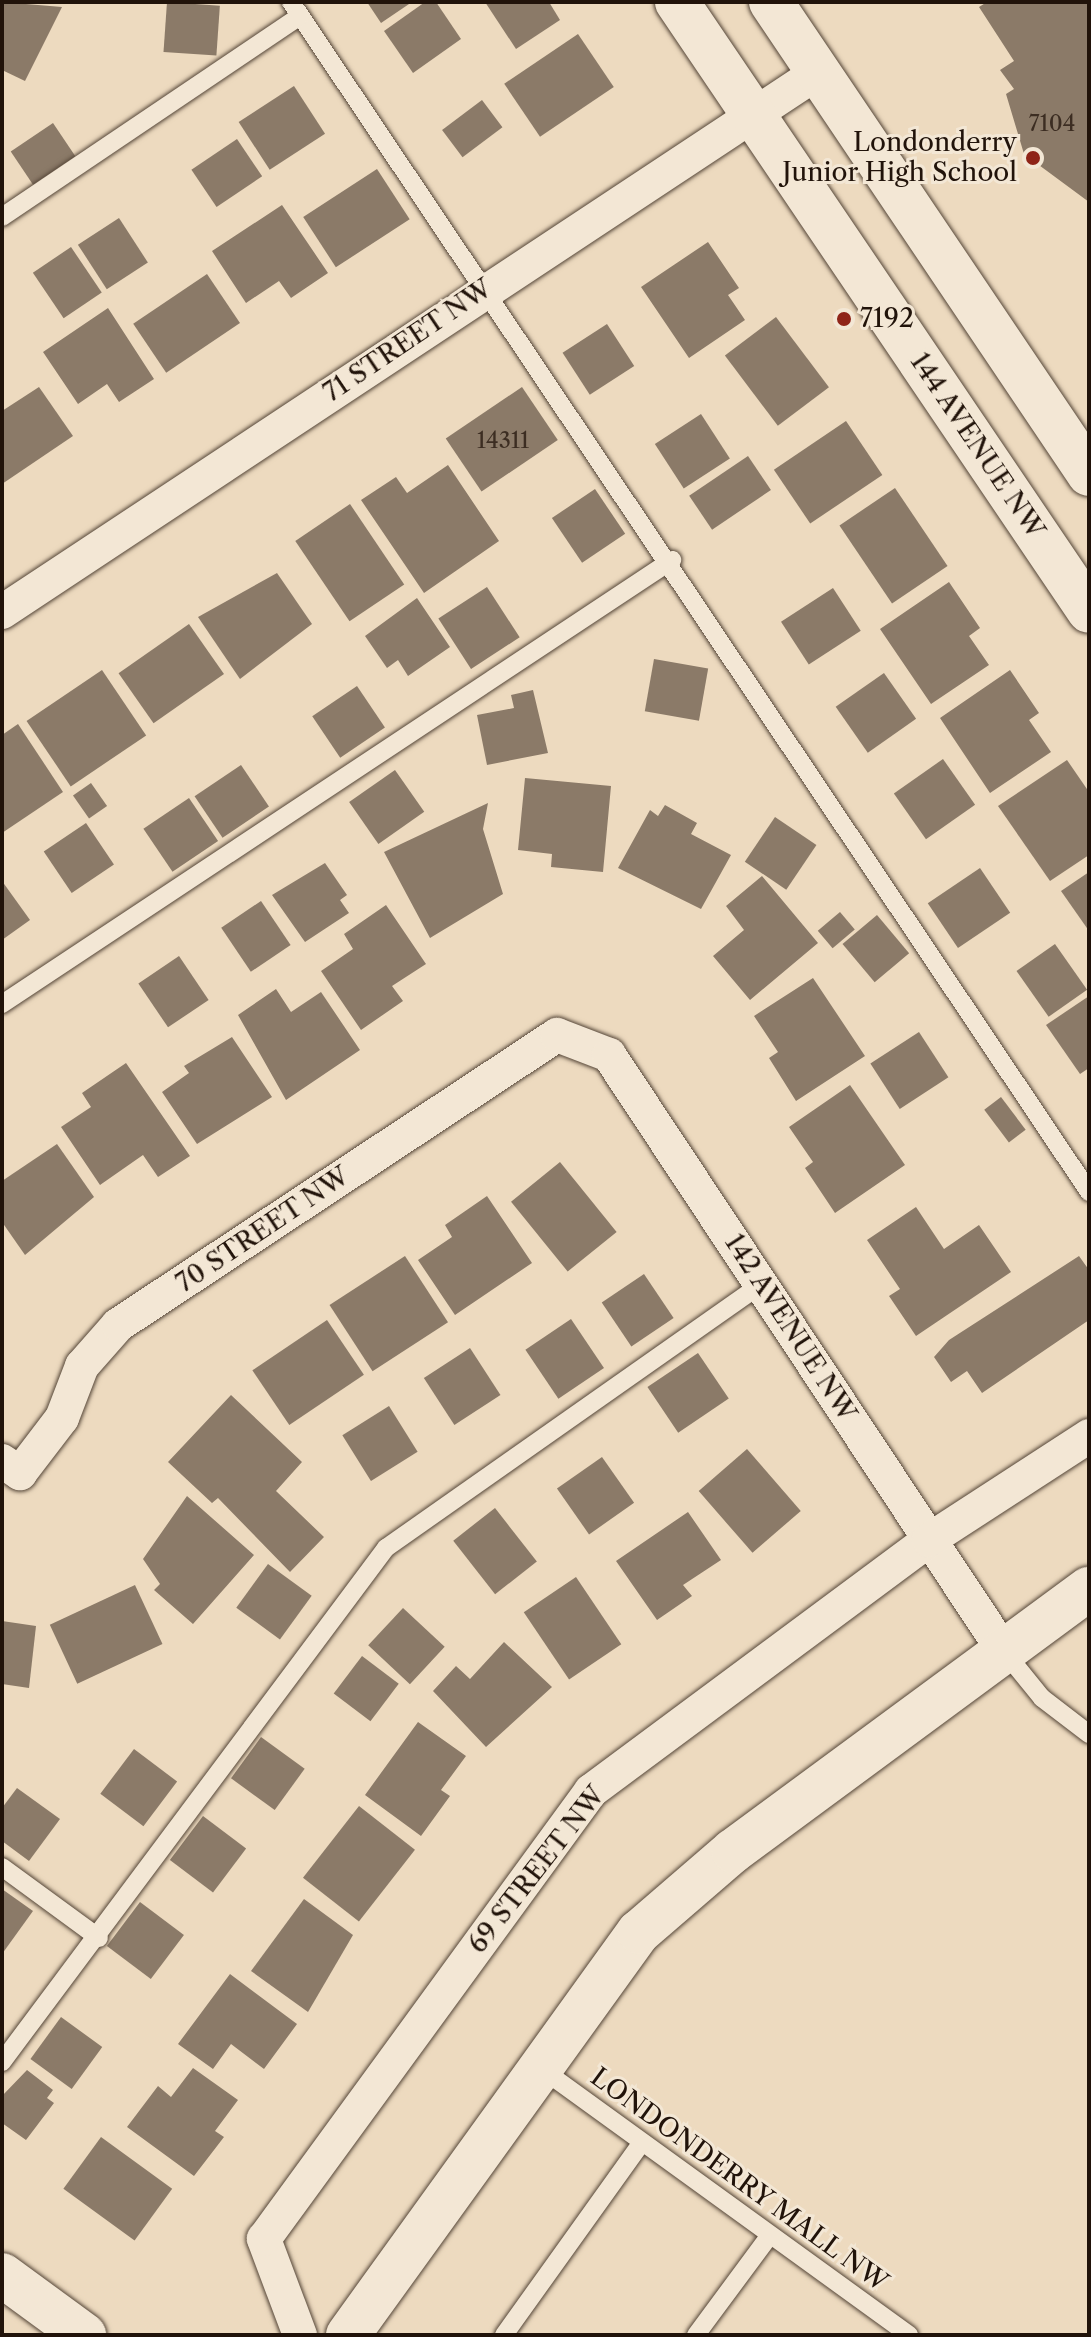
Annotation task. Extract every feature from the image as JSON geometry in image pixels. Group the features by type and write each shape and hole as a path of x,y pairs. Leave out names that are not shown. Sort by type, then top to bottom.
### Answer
{"street":[{"name":"144 AVENUE NW","path":"677,2 1089,611"},
{"path":"771,2 1089,474"},
{"name":"71 STREET NW","path":"2,612 485,289 817,73"},
{"name":"142 AVENUE NW","path":"557,1035 609,1055 1001,1647"},
{"name":"70 STREET NW","path":"11,1467 62,1418 82,1366 118,1325 557,1035"},
{"name":"69 STREET NW","path":"300,2335 264,2239 591,1791 929,1540 1089,1436"},
{"path":"348,2335 639,1932 733,1851 1001,1647 1089,1589"},
{"path":"2,2275 84,2335"}],"lane":[{"path":"2,217 295,9 672,560 1089,1192"},
{"path":"2,1004 672,560"},
{"path":"2,2062 99,1938 386,1548 761,1284"},
{"path":"1001,1647 1042,1698 1089,1734"},
{"path":"2,1867 99,1938"},
{"name":"LONDONDERRY MALL NW","path":"539,2067 909,2335"},
{"path":"504,2335 642,2142"},
{"path":"696,2335 770,2235"}],"building":[{"path":"2,2 62,7 25,81 2,70"},
{"path":"167,2 220,6 216,56 164,52"},
{"path":"367,2 412,2 381,23"},
{"path":"425,2 436,2 461,39 413,73 384,31"},
{"path":"485,2 549,2 560,20 516,49"},
{"path":"987,2 1089,2 1089,202 1024,154 1006,94 1014,89 1000,70 1014,61 979,7"},
{"path":"578,34 614,87 540,137 504,84"},
{"path":"294,86 325,134 270,170 239,122"},
{"path":"482,100 502,127 463,157 442,130"},
{"path":"53,123 75,156 33,185 11,152"},
{"path":"237,139 262,176 217,207 191,170"},
{"path":"377,169 410,219 336,267 303,217"},
{"path":"282,205 328,273 291,298 279,281 246,303 212,251"},
{"path":"119,218 148,262 107,289 78,245"},
{"path":"708,242 739,288 728,295 745,320 689,358 641,287"},
{"path":"71,247 102,293 64,318 33,273"},
{"path":"207,274 240,323 166,373 133,324"},
{"path":"108,308 154,379 119,402 107,384 78,404 43,352"},
{"path":"776,317 829,387 778,426 725,356"},
{"path":"607,324 634,366 590,395 563,353"},
{"path":"39,387 73,436 2,484 2,411"},
{"path":"522,387 558,440 482,492 446,438"},
{"path":"701,414 730,458 684,488 655,444"},
{"path":"846,421 882,475 810,524 774,470"},
{"path":"748,456 771,490 712,530 689,496"},
{"path":"448,465 499,541 424,593 361,500 396,477 407,493"},
{"path":"895,488 948,566 892,603 839,525"},
{"path":"595,489 625,534 582,563 552,518"},
{"path":"350,504 404,584 350,621 295,541"},
{"path":"277,573 312,624 240,679 198,617"},
{"path":"949,582 980,628 969,636 989,665 931,704 880,629"},
{"path":"487,587 520,637 471,669 438,619"},
{"path":"833,588 861,631 809,665 781,622"},
{"path":"417,598 450,647 408,676 398,660 387,668 365,636"},
{"path":"189,624 224,674 154,723 119,673"},
{"path":"654,659 708,669 699,721 645,711"},
{"path":"102,670 146,735 71,786 27,721"},
{"path":"1010,670 1039,713 1029,720 1051,752 990,793 940,718"},
{"path":"884,673 916,719 868,753 836,707"},
{"path":"357,686 385,727 340,758 312,716"},
{"path":"533,690 548,753 487,765 477,715 514,708 511,695"},
{"path":"18,724 63,792 2,833 2,735"},
{"path":"943,759 975,805 926,839 894,793"},
{"path":"1067,760 1089,792 1089,855 1050,881 998,806"},
{"path":"241,765 269,806 223,838 195,796"},
{"path":"395,770 424,812 378,844 349,802"},
{"path":"525,778 611,786 603,872 551,867 552,854 518,850"},
{"path":"91,783 107,806 89,819 73,796"},
{"path":"189,798 218,841 172,872 143,829"},
{"path":"488,803 483,829 503,894 430,938 384,852"},
{"path":"665,805 697,823 691,834 731,855 701,909 618,868 650,810 658,816"},
{"path":"775,817 816,845 786,890 745,862"},
{"path":"86,823 114,864 72,893 44,852"},
{"path":"325,863 347,895 340,900 349,913 305,942 272,895"},
{"path":"980,868 1010,913 958,948 928,903"},
{"path":"1089,872 1089,931 1061,891"},
{"path":"762,876 818,943 750,1000 713,956 744,930 726,906"},
{"path":"2,881 30,920 2,940"},
{"path":"261,901 291,945 251,972 221,928"},
{"path":"386,905 426,964 392,986 403,1001 361,1030 321,971 353,949 344,934"},
{"path":"840,912 855,930 833,948 818,931"},
{"path":"877,915 909,953 875,982 843,944"},
{"path":"1055,944 1087,990 1049,1017 1016,971"},
{"path":"179,956 209,1000 168,1027 138,983"},
{"path":"813,978 865,1056 796,1101 769,1058 778,1052 754,1016"},
{"path":"276,989 291,1012 321,992 360,1050 286,1100 238,1015"},
{"path":"1089,996 1089,1068 1080,1074 1046,1025"},
{"path":"919,1032 948,1077 900,1109 870,1064"},
{"path":"232,1037 272,1097 197,1144 162,1092 189,1073 184,1066"},
{"path":"126,1063 190,1156 158,1177 143,1155 100,1185 61,1127 91,1107 82,1093"},
{"path":"850,1085 905,1165 835,1213 805,1168 813,1162 789,1127"},
{"path":"1001,1097 1026,1130 1009,1142 984,1110"},
{"path":"57,1144 94,1197 25,1255 2,1222 2,1181"},
{"path":"560,1162 617,1232 568,1272 511,1202"},
{"path":"487,1196 532,1263 455,1315 418,1260 452,1237 445,1225"},
{"path":"916,1207 944,1249 979,1225 1011,1272 916,1336 889,1296 900,1289 867,1240"},
{"path":"405,1256 448,1322 373,1371 330,1305"},
{"path":"1079,1256 1089,1270 1089,1320 982,1393 967,1371 951,1382 934,1357 949,1340"},
{"path":"644,1274 674,1318 631,1346 602,1303"},
{"path":"571,1319 604,1368 558,1399 525,1350"},
{"path":"327,1320 364,1375 289,1425 252,1370"},
{"path":"470,1348 500,1395 454,1425 424,1378"},
{"path":"698,1353 729,1399 678,1433 647,1387"},
{"path":"231,1395 302,1462 276,1491 324,1537 290,1572 218,1498 212,1503 168,1462"},
{"path":"389,1406 418,1452 371,1481 342,1435"},
{"path":"747,1449 801,1511 752,1553 699,1491"},
{"path":"602,1457 634,1503 589,1534 557,1489"},
{"path":"187,1496 254,1555 193,1624 154,1590 160,1584 143,1559"},
{"path":"495,1508 537,1562 495,1594 453,1541"},
{"path":"688,1512 721,1560 683,1585 692,1596 657,1620 616,1561"},
{"path":"268,1564 312,1596 280,1639 236,1608"},
{"path":"576,1577 621,1644 569,1679 524,1612"},
{"path":"135,1585 162,1644 77,1684 50,1625"},
{"path":"403,1608 445,1647 410,1684 368,1645"},
{"path":"2,1621 36,1626 29,1688 2,1684"},
{"path":"504,1642 552,1687 486,1747 433,1691 456,1666 470,1679"},
{"path":"362,1656 399,1684 370,1721 334,1694"},
{"path":"418,1722 466,1756 441,1790 450,1796 421,1836 365,1795"},
{"path":"261,1737 305,1769 275,1810 231,1778"},
{"path":"134,1749 177,1781 143,1826 100,1794"},
{"path":"17,1788 60,1819 29,1861 2,1841 2,1808"},
{"path":"359,1806 415,1850 359,1921 303,1878"},
{"path":"203,1816 246,1848 213,1892 170,1860"},
{"path":"2,1889 33,1911 2,1954"},
{"path":"304,1899 353,1935 308,2012 251,1971"},
{"path":"140,1902 184,1935 151,1979 107,1946"},
{"path":"230,1974 297,2024 264,2069 231,2044 213,2069 178,2044"},
{"path":"61,2017 102,2047 72,2089 30,2059"},
{"path":"193,2068 238,2100 215,2131 224,2137 194,2176 127,2127 158,2086 171,2097"},
{"path":"27,2070 53,2090 47,2098 54,2103 26,2140 2,2123 2,2096"},
{"path":"101,2137 172,2189 135,2241 63,2189"}],"place":[{"name":"Londonderry Junior High School","path":"1033,158"},
{"name":"7192","path":"844,319"}]}
